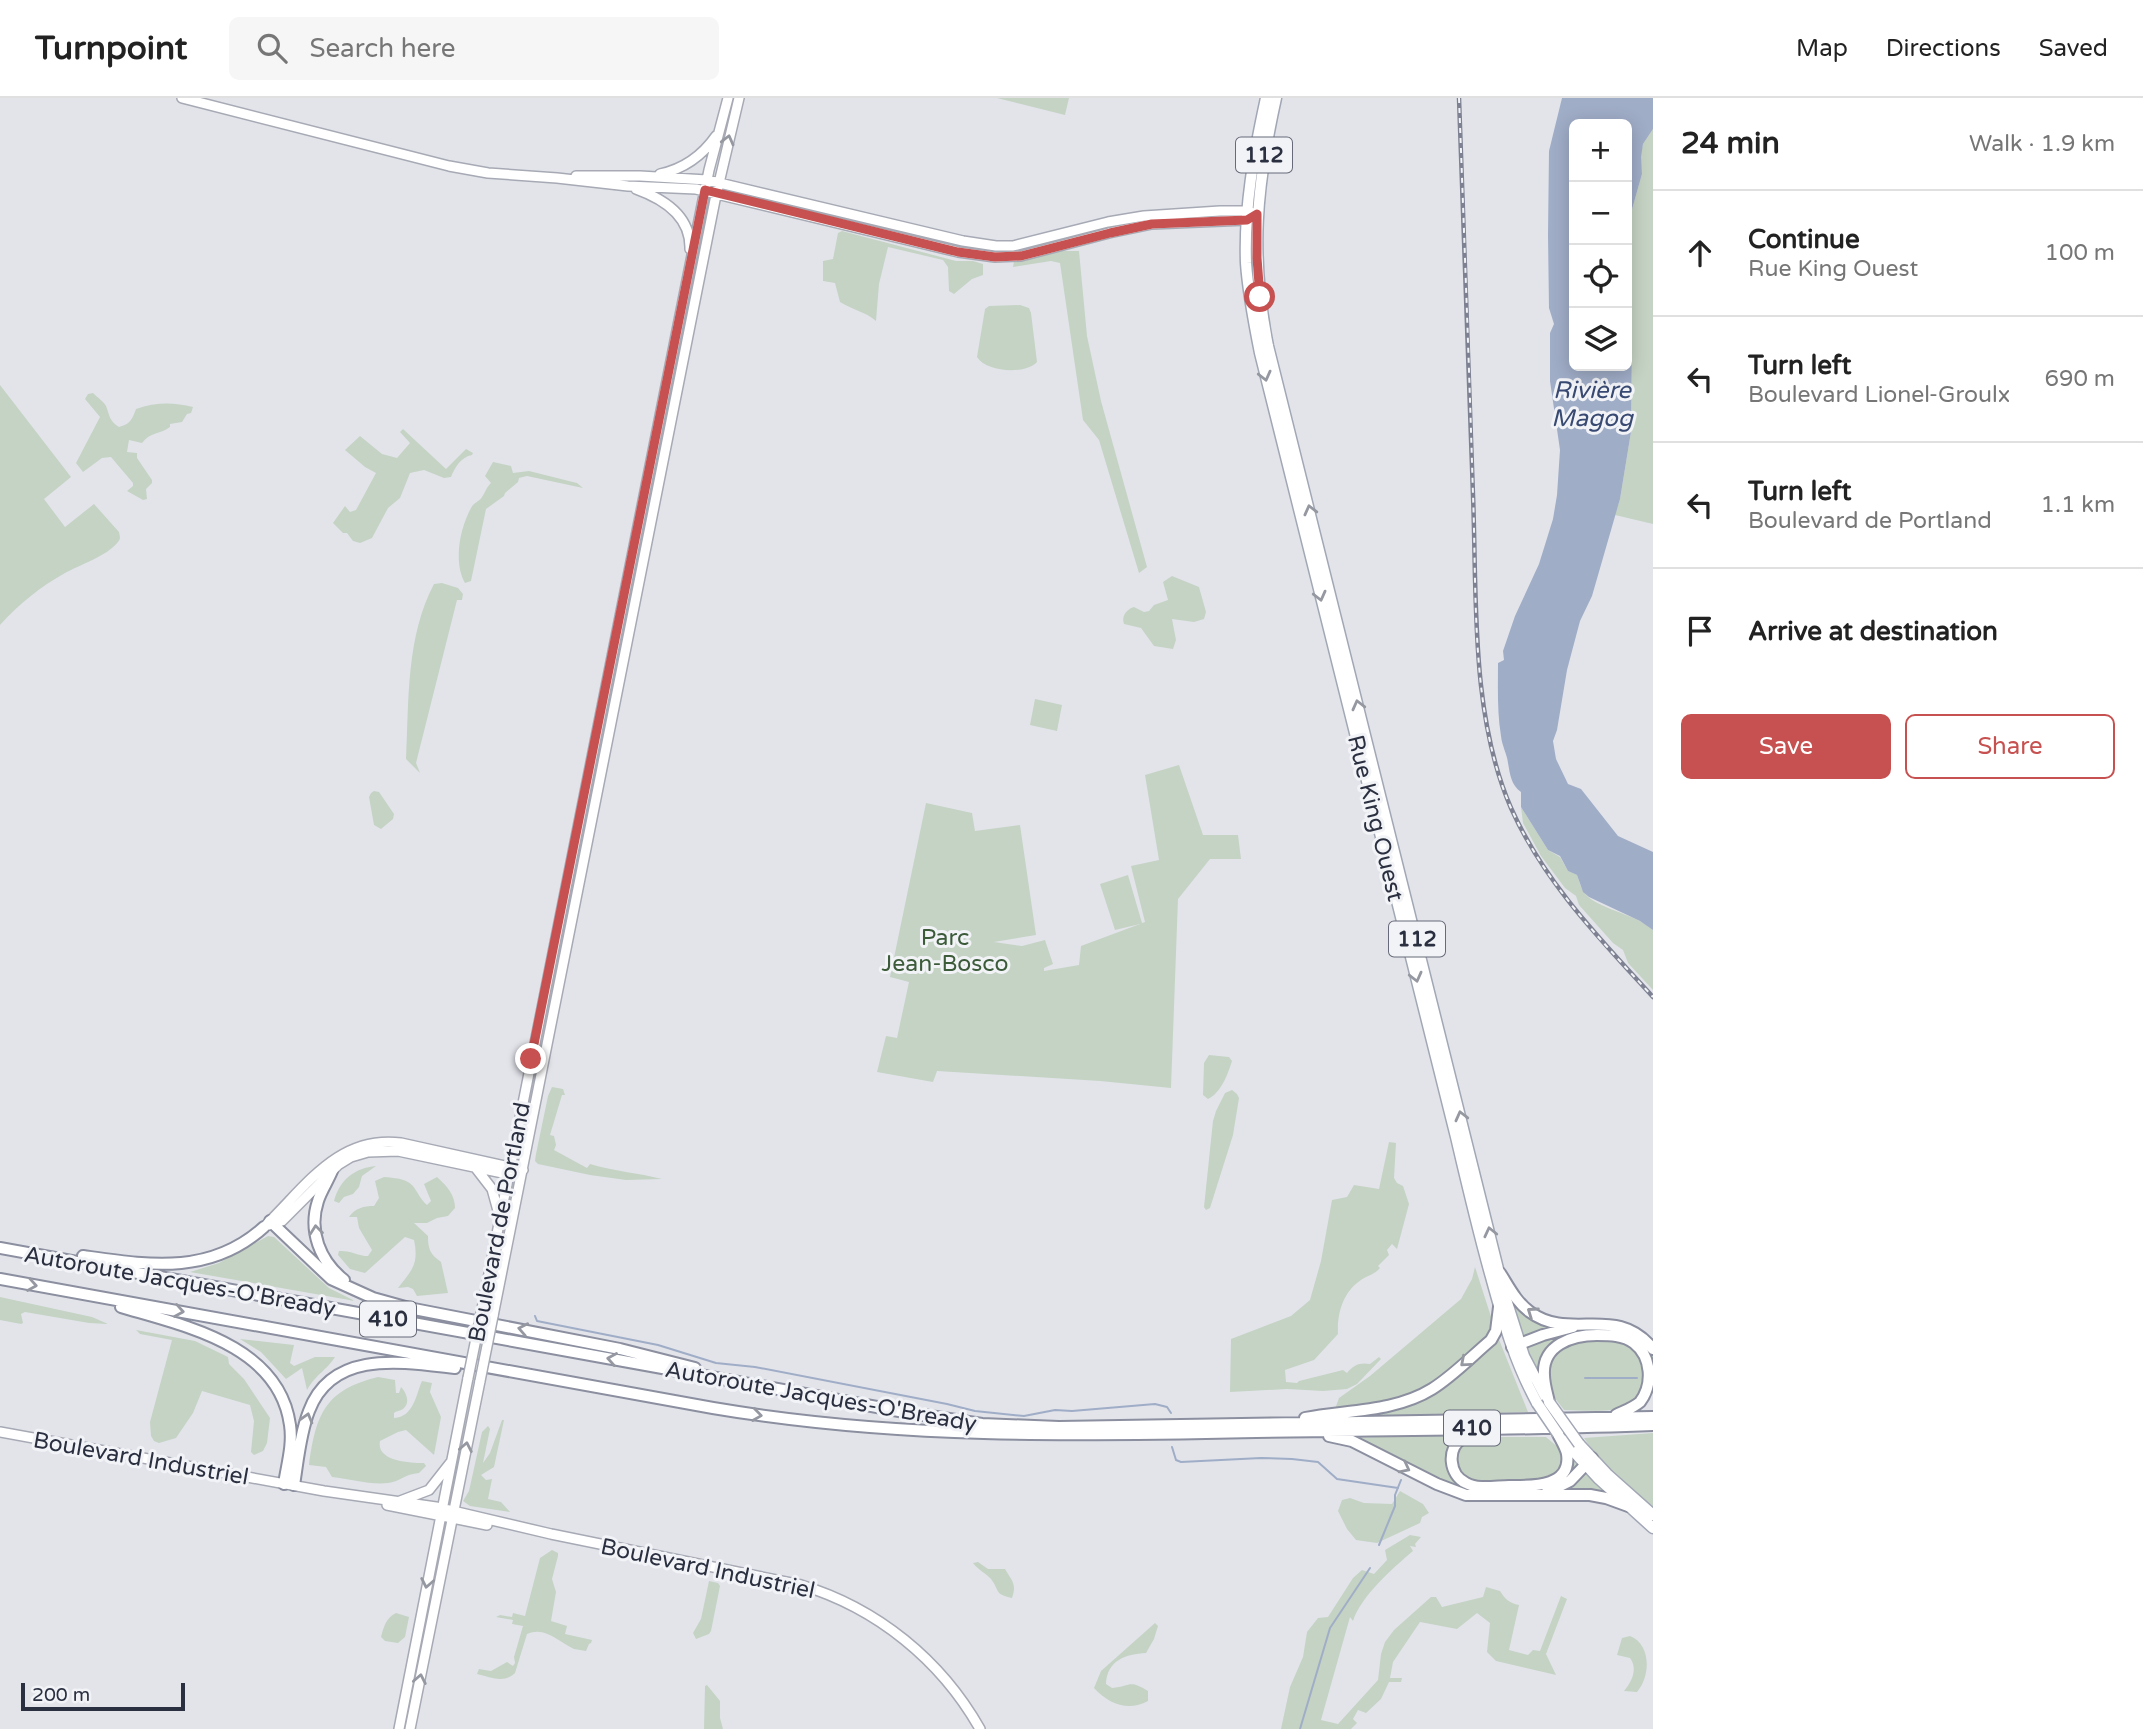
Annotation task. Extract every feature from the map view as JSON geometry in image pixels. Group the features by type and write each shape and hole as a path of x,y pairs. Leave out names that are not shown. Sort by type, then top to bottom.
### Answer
{"highway":[{"path":"332,1171 317,1206 315,1226 318,1244 335,1273 373,1298"},
{"path":"0,1247 143,1264 176,1265 230,1250 269,1224 331,1279 373,1298 409,1308 638,1352 776,1389"},
{"name":"Autoroute Jacques-O'Bready","path":"0,1247 910,1413 1001,1426 1653,1417"},
{"path":"1500,1273 1516,1299 1530,1312 1552,1322 1625,1327 1637,1333 1653,1349"},
{"name":"Autoroute Jacques-O'Bready","path":"0,1279 769,1417 900,1431 1036,1436 1653,1425"},
{"path":"64,1290 207,1334 257,1365 276,1387 288,1415 289,1484"},
{"path":"1275,1423 1382,1406 1432,1389 1491,1340 1496,1331 1499,1307"},
{"path":"1516,1346 1579,1325"},
{"path":"1549,1402 1544,1365 1551,1350 1567,1339 1578,1336 1606,1335 1623,1338 1634,1343 1644,1355 1650,1371 1649,1382 1645,1394 1637,1404 1610,1418"},
{"path":"289,1484 311,1406 330,1381 350,1369 375,1363 405,1363 552,1379"},
{"path":"1503,1428 1468,1436 1458,1442 1453,1450 1451,1464 1460,1480 1481,1487 1535,1486 1553,1482 1566,1466 1567,1455 1563,1441"},
{"path":"1292,1432 1350,1440 1466,1496 1590,1495 1628,1506"},
{"path":"1537,1495 1562,1487 1589,1462"}],"main road":[{"path":"183,98 449,166 488,173 628,186 706,185 718,182 963,241 1003,247 1144,216 1250,215"},
{"name":"Boulevard de Portland","path":"399,1729 706,185 728,98"},
{"name":"Boulevard de Portland","path":"410,1729 718,182 739,98"},
{"name":"Rue King Ouest","path":"1266,98 1252,167 1246,265 1248,288 1262,361 1472,1208 1499,1307 1516,1346 1538,1385 1589,1462 1628,1506 1653,1528"},
{"name":"Rue King Ouest","path":"1276,98 1250,215 1268,346 1500,1273 1517,1362 1537,1402 1563,1441 1653,1515"},
{"path":"557,178 640,176 669,172 699,156 719,132"},
{"path":"640,176 706,185 716,192 958,252 995,257 1021,256 1152,224 1250,215"},
{"path":"628,186 665,203 681,218 690,240 688,278"},
{"path":"269,1224 328,1164 363,1144 397,1143 522,1173"},
{"path":"269,1224 282,1221 332,1171 358,1154 382,1150 401,1152 475,1167 510,1170"},
{"path":"475,1167 492,1189 500,1220"},
{"name":"Boulevard Industriel","path":"0,1432 442,1513"},
{"path":"400,1502 431,1488 452,1461"},
{"name":"Boulevard Industriel","path":"324,1491 400,1502 453,1516 772,1578 832,1596 873,1617 914,1648 945,1678 979,1729"}],"green space":[{"path":"997,98 1069,98 1065,115"},
{"path":"1653,129 1653,524 1615,515 1631,432 1632,209 1642,174 1640,157 1643,144"},
{"path":"842,231 956,261 983,264 983,275 972,279 954,294 949,291 948,267 943,260 888,247 879,284 876,321 840,302 835,283 823,281 823,261 833,259 838,233"},
{"path":"1062,251 1079,251 1087,336 1101,401 1147,567 1139,573 1099,440 1083,420 1060,263 1051,261 1013,267 1014,261"},
{"path":"1020,305 1029,308 1031,313 1037,362 1024,369 1015,370 988,366 977,357 985,309 989,306"},
{"path":"0,385 71,477 44,499 65,527 94,504 119,532 120,538 107,552 38,590 0,625"},
{"path":"93,393 105,404 112,420 119,427 130,421 136,409 143,407 178,404 193,407 182,422 170,424 170,427 148,437 142,443 129,440 127,452 137,453 137,458 152,480 146,489 147,499 143,500 127,491 133,483 111,457 102,458 83,472 76,463 100,417 85,399 88,394"},
{"path":"403,429 446,469 466,449 473,453 459,463 451,477 444,478 424,470 410,473 400,498 388,508 372,538 360,543 353,541 333,523 345,506 350,512 356,510 376,473 345,450 360,436 382,454 397,458 410,443 400,432"},
{"path":"493,462 511,466 513,473 529,471 577,483 583,488 527,476 519,478 504,496 486,509 471,581 465,583 459,565 461,535 471,508 481,499 491,483 485,476"},
{"path":"1172,576 1199,587 1206,612 1204,619 1194,622 1172,619 1176,640 1173,649 1154,646 1141,628 1124,624 1123,621 1125,613 1131,608 1149,611 1154,605 1168,600 1163,582"},
{"path":"442,583 458,588 463,594 462,600 457,600 416,763 420,773 406,759 411,669 418,625 425,604 434,584"},
{"path":"1035,699 1062,705 1057,731 1030,725"},
{"name":"Parc Jean-Bosco","path":"1179,765 1203,835 1238,835 1241,859 1210,859 1178,899 1171,1088 937,1071 933,1082 877,1072 886,1036 897,1038 909,982 890,977 926,803 972,813 975,831 1020,825 1036,935 994,942 1022,946 1045,940 1053,964 1044,968 1044,971 1079,965 1081,946 1140,924 1115,930 1100,884 1128,875 1142,923 1145,922 1131,866 1159,860 1145,775"},
{"path":"374,791 379,792 394,814 393,819 381,829 374,825 369,797"},
{"path":"1521,807 1548,850 1560,857 1568,871 1577,875 1582,889 1589,897 1646,924 1653,930 1653,990 1628,963 1623,950 1613,943 1579,905 1576,896 1565,888 1541,856 1523,823"},
{"path":"1209,1055 1229,1057 1232,1061 1220,1088 1208,1099 1203,1095 1204,1063"},
{"path":"552,1087 563,1089 565,1095 562,1095 550,1135 554,1136 554,1150 587,1168 590,1164 662,1179 626,1180 538,1164 535,1161 536,1154"},
{"path":"1232,1090 1239,1098 1233,1135 1210,1208 1206,1210 1204,1207 1213,1121 1225,1093"},
{"path":"1389,1142 1396,1143 1394,1178 1403,1186 1409,1204 1397,1249 1392,1244 1387,1250 1389,1255 1378,1266 1380,1268 1355,1285 1340,1311 1338,1334 1314,1360 1285,1370 1286,1382 1297,1383 1343,1370 1347,1373 1357,1365 1370,1364 1379,1357 1381,1359 1357,1384 1347,1389 1230,1392 1231,1339 1291,1316 1310,1300 1321,1261 1332,1200 1347,1197 1354,1185 1379,1189"},
{"path":"376,1166 362,1176 359,1187 353,1194 344,1197 339,1203 334,1201 349,1176 361,1169"},
{"path":"384,1177 409,1183 427,1205 431,1201 424,1184 437,1177 452,1195 455,1208 448,1216 427,1223 414,1223 428,1236 430,1251 441,1262 448,1293 417,1296 413,1289 398,1288 415,1261 414,1240 405,1237 365,1273 350,1269 338,1255 339,1251 343,1251 368,1256 372,1250 359,1228 357,1217 349,1217 360,1208 374,1206 379,1198 375,1181"},
{"path":"268,1236 274,1237 329,1288 355,1301 190,1272 219,1263"},
{"path":"1475,1267 1494,1326 1484,1341 1420,1391 1384,1402 1335,1409 1339,1398 1370,1376 1461,1299"},
{"path":"0,1297 92,1317 108,1324 25,1312 21,1314 21,1324 0,1320"},
{"path":"1511,1299 1526,1314 1605,1328 1645,1344 1653,1355 1653,1372 1646,1349 1582,1333 1568,1334 1556,1340 1546,1352 1538,1371 1524,1342"},
{"path":"136,1330 195,1341 228,1357 229,1364 244,1379 270,1418 267,1443 263,1451 254,1455 251,1452 254,1421 250,1405 202,1391 193,1413 176,1438 159,1443 154,1441 150,1422 172,1340 140,1334"},
{"path":"1498,1337 1528,1412 1316,1419 1419,1400"},
{"path":"240,1339 294,1345 290,1363 294,1366 315,1357 335,1357 307,1390 302,1368 286,1379 261,1352"},
{"path":"1605,1339 1626,1343 1637,1351 1645,1373 1640,1395 1635,1401 1619,1408 1601,1411 1564,1410 1548,1384 1549,1367 1556,1353 1577,1340"},
{"path":"378,1377 395,1380 396,1393 399,1393 401,1387 406,1395 405,1407 394,1413 394,1418 401,1417 410,1409 422,1381 432,1383 430,1392 441,1417 434,1455 406,1430 380,1441 380,1448 388,1457 424,1463 426,1466 419,1473 392,1482 367,1483 332,1477 326,1467 309,1465 315,1432 326,1407 346,1389"},
{"path":"502,1420 494,1467 481,1475 486,1480 492,1479 488,1499 501,1502 510,1512 470,1506 463,1501 469,1491 482,1432 488,1426 490,1429 483,1463 490,1453"},
{"path":"1653,1433 1653,1507 1599,1460 1584,1438"},
{"path":"1460,1434 1453,1478 1544,1489 1570,1458 1610,1495 1478,1494 1449,1487 1351,1438"},
{"path":"1474,1437 1546,1437 1559,1448 1561,1466 1555,1475 1544,1481 1475,1482 1460,1475 1455,1459 1459,1447"},
{"path":"1400,1491 1423,1504 1429,1513 1422,1517 1420,1523 1377,1543 1356,1540 1338,1511 1342,1500 1350,1498 1364,1503 1392,1504"},
{"path":"1410,1535 1421,1537 1415,1544 1416,1547 1410,1546 1413,1551 1370,1592 1353,1621 1350,1617 1321,1720 1338,1724 1378,1680 1385,1642 1394,1630 1431,1597 1436,1597 1442,1607 1483,1597 1486,1587 1500,1591 1508,1600 1519,1605 1509,1650 1528,1655 1533,1650 1540,1651 1561,1596 1567,1599 1546,1654 1556,1675 1496,1661 1487,1652 1490,1623 1477,1613 1457,1629 1420,1622 1393,1662 1390,1678 1402,1678 1401,1682 1389,1682 1381,1699 1366,1713 1358,1710 1353,1719 1357,1723 1351,1729 1281,1729 1290,1687 1303,1657 1307,1632 1318,1618 1328,1617 1353,1578 1362,1570 1374,1574 1387,1560 1385,1550"},
{"path":"552,1550 558,1553 558,1556 552,1579 556,1592 551,1621 567,1626 565,1634 592,1640 591,1643 586,1651 568,1646 546,1633 534,1632 527,1634 515,1673 511,1676 497,1679 477,1674 479,1669 491,1671 507,1662 513,1666 515,1663 514,1657 523,1626 512,1624 513,1620 496,1617 512,1617 513,1613 525,1616 540,1558"},
{"path":"978,1562 988,1569 1005,1569 1014,1586 1012,1598 1000,1593 991,1579 973,1563"},
{"path":"709,1581 720,1586 711,1631 696,1639 693,1633 701,1619"},
{"path":"396,1613 409,1617 405,1637 398,1643 385,1641 381,1637 384,1626"},
{"path":"1155,1623 1158,1626 1146,1653 1119,1660 1110,1669 1106,1684 1112,1688 1137,1685 1148,1691 1148,1701 1133,1706 1112,1702 1094,1688 1101,1671"},
{"path":"1630,1636 1642,1646 1647,1661 1645,1678 1637,1692 1624,1691 1632,1679 1634,1666 1630,1658 1617,1655 1622,1638"},
{"path":"707,1685 720,1701 723,1729 704,1729"}],"water":[{"name":"Rivière Magog","path":"1562,98 1653,98 1653,129 1643,144 1642,174 1632,209 1632,119 1569,119 1569,371 1632,371 1631,432 1620,499 1592,596 1580,621 1553,741 1556,759 1568,784 1581,789 1618,836 1653,852 1653,930 1589,897 1583,892 1577,875 1568,871 1560,856 1548,850 1521,807 1521,792 1512,779 1500,727 1498,663 1504,660 1503,651 1515,616 1539,564 1553,519 1557,495 1560,450 1550,381 1550,333 1554,324 1549,308 1549,151"}],"waterway":[{"path":"535,1316 537,1321 658,1345 716,1363 755,1367 975,1411 1024,1416 1055,1410 1155,1404 1167,1407 1171,1413"},
{"path":"1585,1378 1637,1378"},
{"path":"1172,1447 1176,1460 1181,1462 1261,1458 1318,1462 1337,1479 1398,1488"},
{"path":"1379,1545 1395,1506 1395,1495 1401,1480"},
{"path":"1300,1729 1330,1628 1370,1568"}],"railway":[{"path":"1459,98 1476,614 1488,734 1498,772 1524,835 1574,908 1653,997"}],"route":[{"path":"531,1059 705,190 958,252 995,257 1021,256 1152,224 1247,220 1257,214 1260,297"}]}
